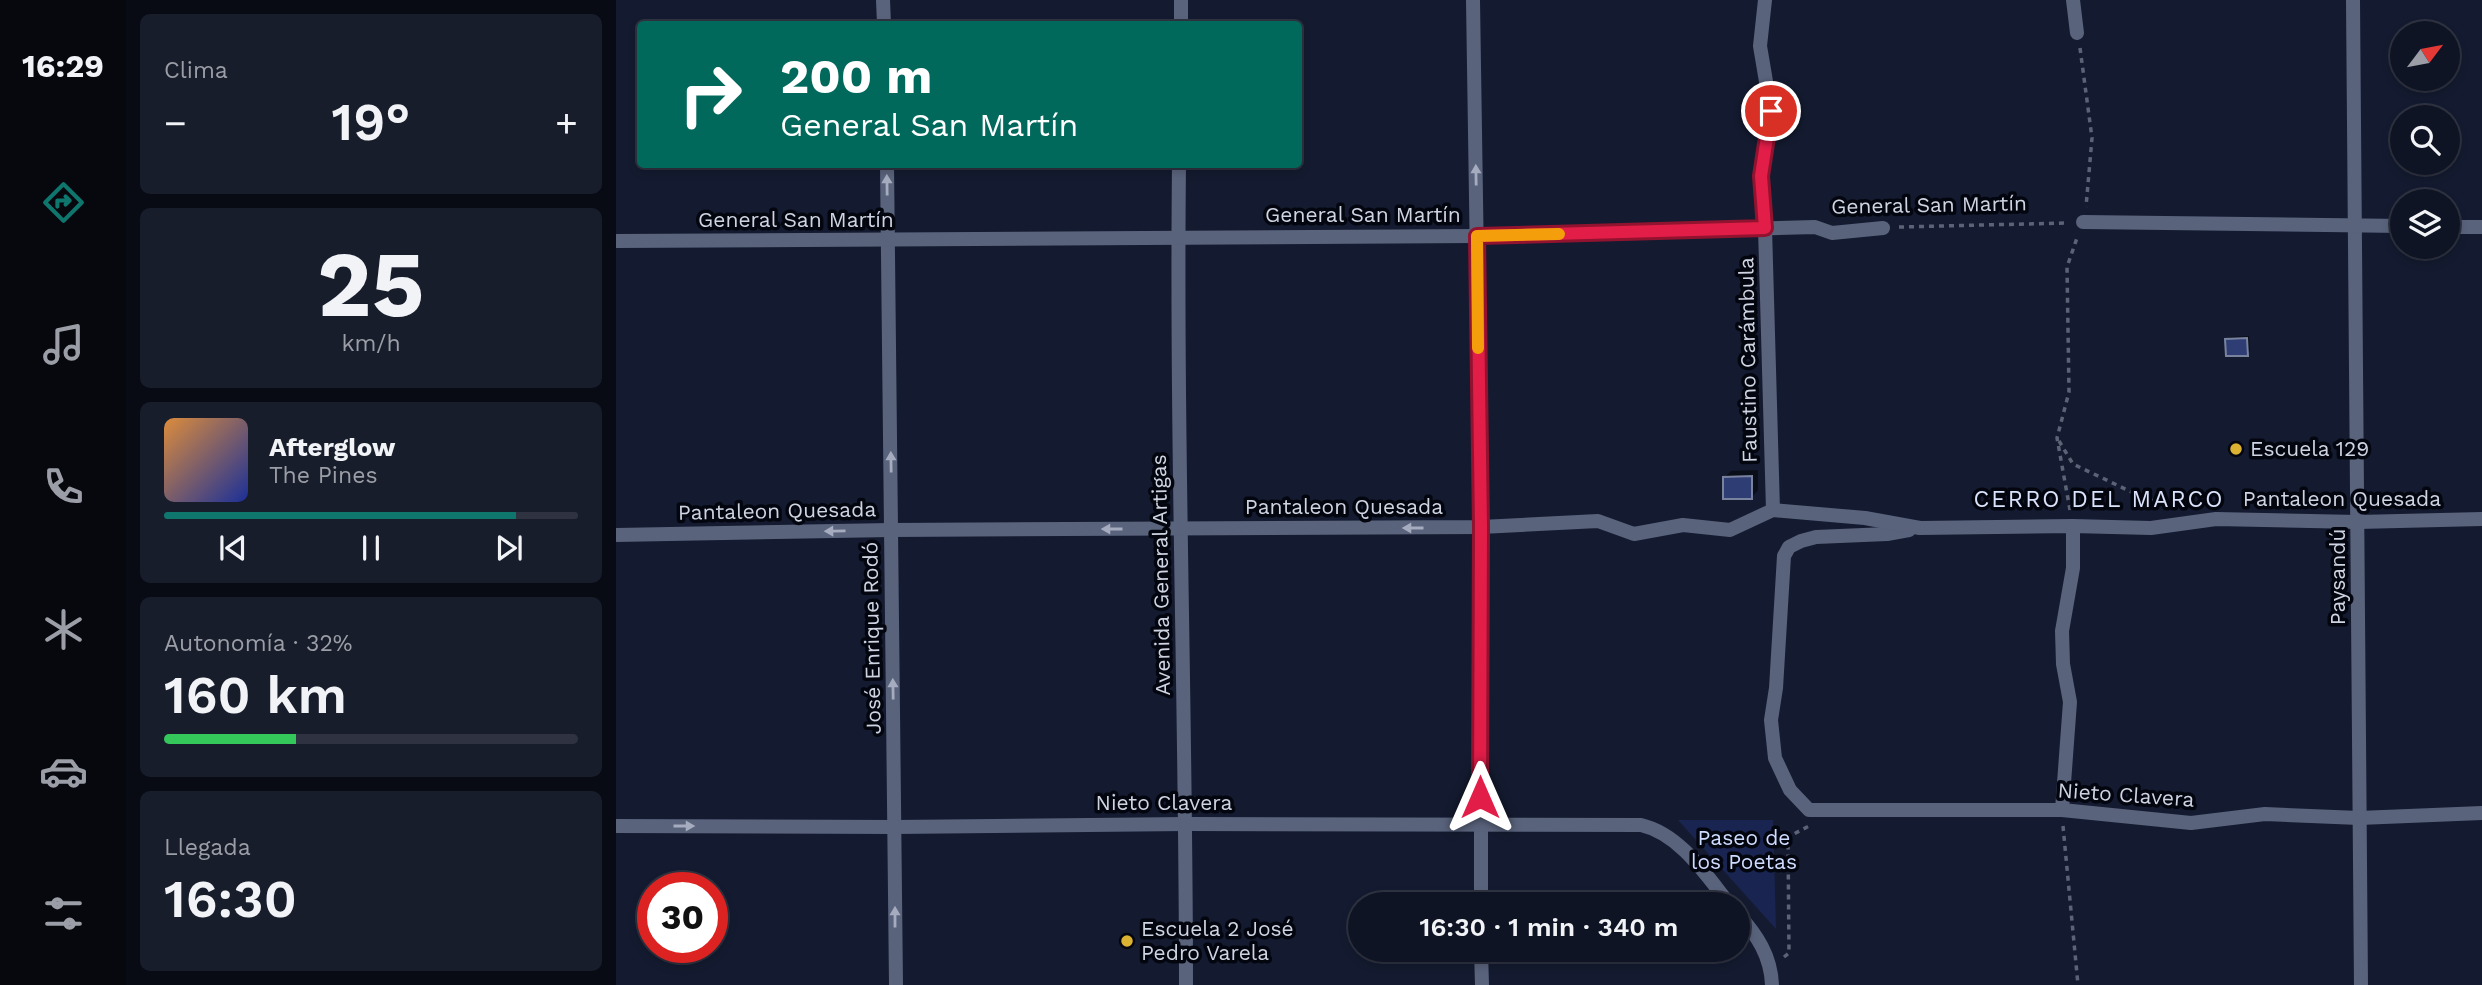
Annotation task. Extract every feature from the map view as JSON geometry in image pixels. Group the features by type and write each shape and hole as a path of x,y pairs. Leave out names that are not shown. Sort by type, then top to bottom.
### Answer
{"street":[{"path":"883,0 884,21"},
{"path":"1181,0 1181,21"},
{"path":"1473,0 1481,527 1481,892"},
{"name":"Faustino Carámbula","path":"1765,0 1760,46 1771,111 1761,176 1765,228 1773,510"},
{"path":"2073,0 2077,33"},
{"name":"Paysandú","path":"2354,0 2361,985"},
{"name":"José Enrique Rodó","path":"887,168 896,985"},
{"name":"Avenida General Artigas","path":"1179,168 1186,985"},
{"path":"2083,222 2390,226"},
{"name":"General San Martín","path":"616,241 1477,236 1815,227 1832,233 1883,228"},
{"path":"2460,227 2482,227"},
{"name":"Pantaleon Quesada","path":"616,535 891,530 1481,527 1598,521 1634,534 1683,525 1730,530 1773,510 1866,517 1920,528 2151,528 2216,519 2358,522 2482,519"},
{"path":"2062,810 2070,702 2063,664 2062,631 2073,568 2073,526"},
{"path":"1809,810 1790,790 1775,758 1772,733 1784,556 1788,547 1816,537 1887,534 1920,528"},
{"name":"Nieto Clavera","path":"1809,810 2062,810 2191,823 2265,814 2359,818 2482,813"},
{"name":"Nieto Clavera","path":"616,826 1640,825 1662,832 1698,865 1720,892"},
{"path":"1750,928 1771,968 1772,985"},
{"path":"1481,962 1482,985"}],"path":[{"path":"2073,526 2057,438 2069,392 2067,267 2083,222 2089,193 2092,138 2077,33"},
{"name":"General San Martín","path":"1883,228 2083,222"},
{"path":"2057,438 2073,464 2144,498 2180,509"},
{"path":"1771,968 1789,953 1788,837 1809,828 1809,810"},
{"path":"2062,810 2078,985"}],"green space":[{"name":"Paseo de los Poetas","path":"1678,820 1773,820 1776,929 1750,900 1750,892 1743,892"}],"building":[{"path":"2247,338 2248,356 2226,356 2225,339"},
{"path":"1752,476 1752,499 1723,499 1723,477"}],"slow traffic":[{"path":"1478,348 1477,236 1559,234"}],"place":[{"name":"Escuela 129","path":"2236,449"},
{"name":"Escuela 2 José Pedro Varela","path":"1127,941"}],"district":[{"name":"CERRO DEL MARCO","path":"2099,499"}],"route":[{"path":"1480,797 1481,527 1477,236 1765,228 1761,176 1771,111"}]}
